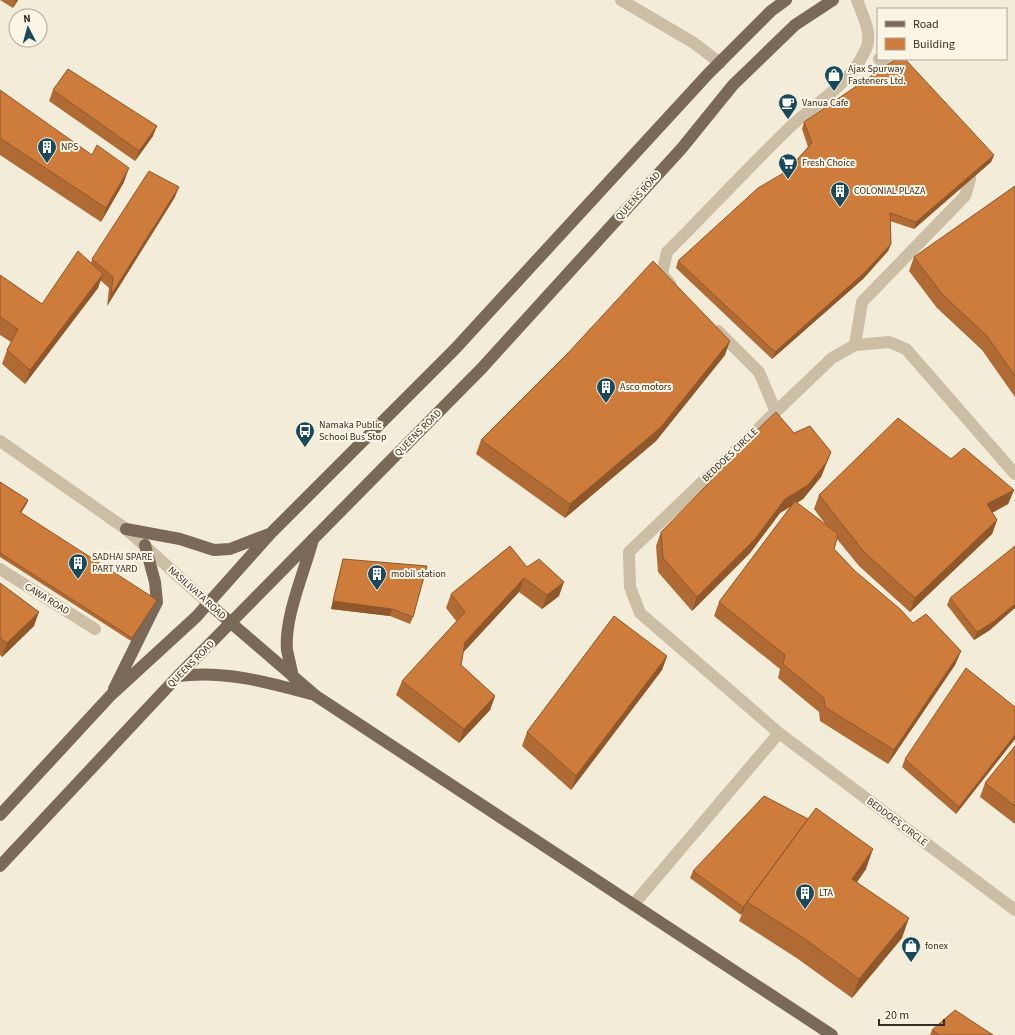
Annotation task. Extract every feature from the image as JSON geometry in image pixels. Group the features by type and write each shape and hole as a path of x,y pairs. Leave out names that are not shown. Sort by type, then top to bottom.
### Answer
{"main road":[{"path":"0,815 111,695 196,617 271,533 455,348 720,63 771,11 786,0"},
{"name":"QUEENS ROAD","path":"0,866 178,676 482,368 682,148 733,85 794,25 833,0"},
{"path":"126,528 180,539 214,550 230,549 271,533"},
{"path":"293,677 287,649 288,631 293,604 314,538"},
{"path":"111,695 158,602 155,582 145,545"},
{"name":"NASILIVATA ROAD","path":"208,603 316,696"},
{"path":"178,676 200,674 240,677 274,683 316,696 832,1035"}],"street":[{"path":"621,0 694,43 720,63"},
{"path":"678,295 662,274 667,252 789,128 835,92 858,64 867,48 867,26 857,0"},
{"path":"867,48 877,58"},
{"path":"879,60 907,85"},
{"path":"855,345 862,302 965,196 970,179 969,160 966,153"},
{"path":"710,324 759,372 776,412"},
{"name":"BEDDOES CIRCLE","path":"1015,474 906,349 889,342 855,345 832,358 629,552 630,587 640,613 779,733 1015,910"},
{"name":"NASILIVATA ROAD","path":"3,448 126,528 208,603"},
{"name":"CAWA ROAD","path":"0,570 94,629"},
{"path":"633,905 779,733"}],"building":[{"name":"COLONIAL PLAZA","path":"895,60 906,60 994,155 916,222 890,213 891,244 865,272 775,352 678,261 758,188 787,171 812,143 804,122"},
{"path":"68,69 157,126 139,151 53,90"},
{"name":"NPS","path":"0,90 92,155 97,145 129,168 106,208 0,138"},
{"path":"149,171 179,187 111,295 113,277 92,259"},
{"path":"1015,186 1015,376 987,336 942,294 914,257"},
{"path":"78,251 103,274 30,370 7,350 18,329 0,317 0,275 42,304"},
{"name":"Asco motors","path":"653,261 730,341 661,427 570,504 481,440 568,353"},
{"path":"776,412 794,433 810,426 831,452 826,463 808,485 785,499 755,539 697,597 663,558 661,532 708,484 733,453"},
{"path":"898,418 951,459 964,448 1014,490 987,504 997,520 915,598 864,552 819,495"},
{"name":"SADHAI SPARE PART YARD","path":"0,482 28,500 20,512 157,600 132,638 0,553"},
{"path":"795,501 838,534 834,549 855,571 900,609 913,623 926,614 961,651 894,750 825,707 824,698 783,664 785,655 719,602"},
{"path":"510,546 527,567 539,559 564,582 547,595 524,578 465,642 461,665 495,696 464,729 402,681 465,612 451,594"},
{"path":"1015,546 1015,604 993,622 977,632 950,598"},
{"name":"mobil station","path":"343,559 427,566 413,617 392,609 333,601"},
{"path":"0,583 39,612 7,643 0,638"},
{"path":"614,616 667,656 576,776 527,732"},
{"path":"966,668 1015,707 1015,735 959,807 905,759"},
{"path":"1015,746 1015,806 985,783"},
{"path":"764,796 808,819 743,907 693,871"},
{"name":"LTA","path":"816,808 873,849 852,879 909,918 859,979 805,939 747,902"},
{"path":"955,1010 993,1035 940,1035 932,1030"}],"place":[{"name":"Ajax Spurway Fasteners Ltd.","path":"834,92"},
{"name":"Vanua Cafe","path":"788,120"},
{"name":"NPS","path":"47,164"},
{"name":"Fresh Choice","path":"788,180"},
{"name":"COLONIAL PLAZA","path":"840,208"},
{"name":"Asco motors","path":"606,404"},
{"name":"Namaka Public School Bus Stop","path":"305,448"},
{"name":"SADHAI SPARE PART YARD","path":"78,580"},
{"name":"mobil station","path":"377,591"},
{"name":"LTA","path":"805,910"},
{"name":"fonex","path":"911,963"}]}
